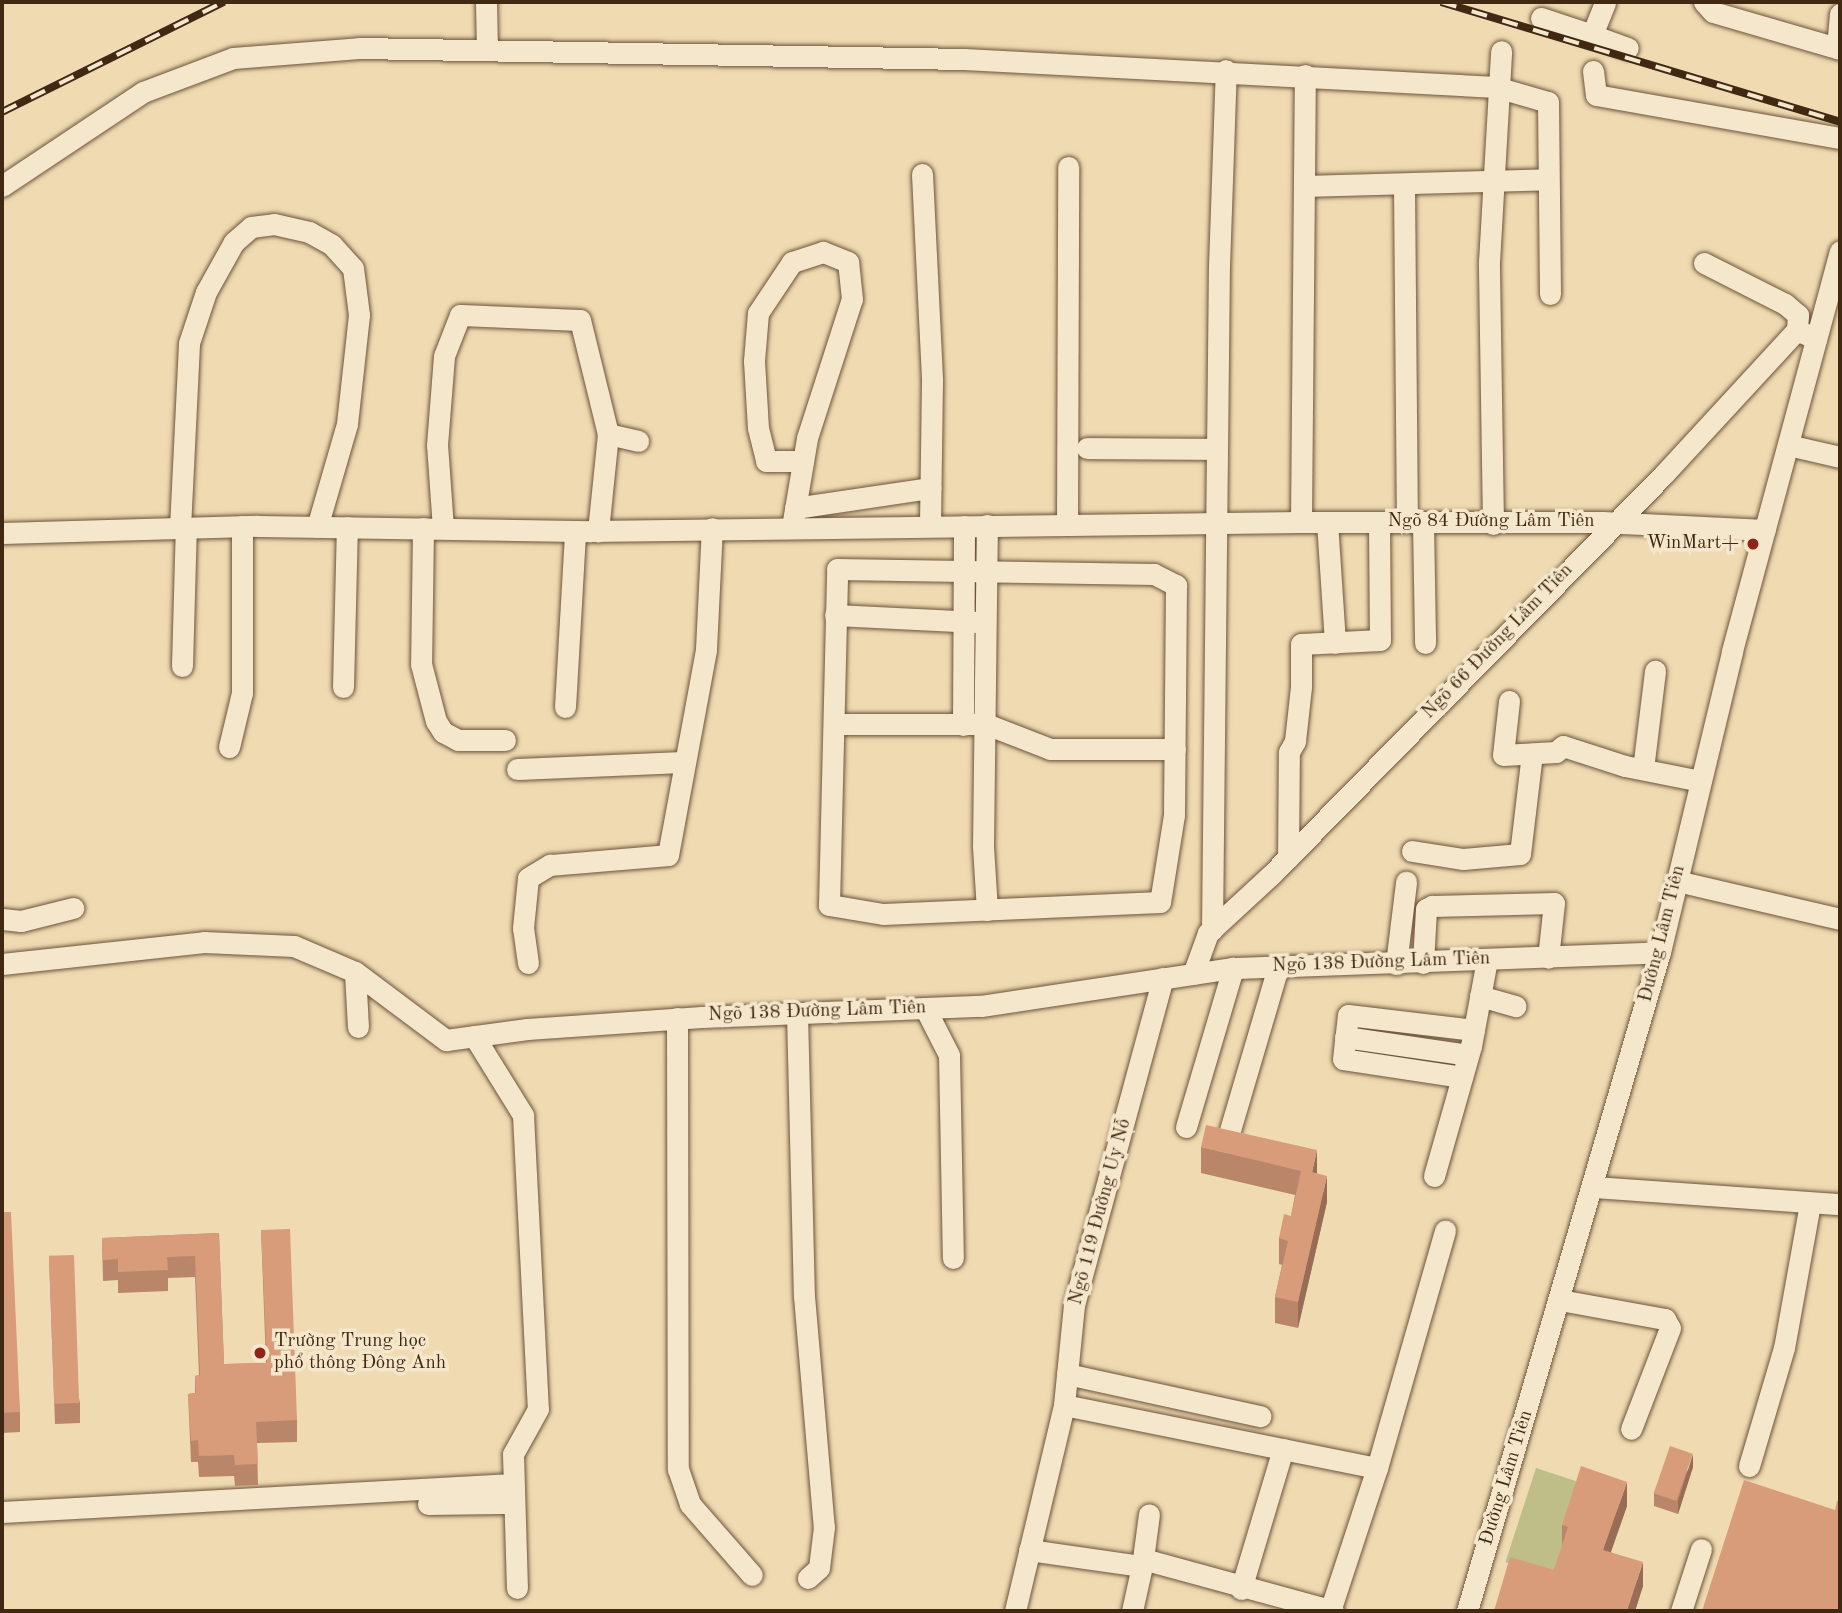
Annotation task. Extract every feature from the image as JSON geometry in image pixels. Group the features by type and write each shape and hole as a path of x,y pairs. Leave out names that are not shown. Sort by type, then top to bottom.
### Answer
{"street":[{"path":"486,2 487,48"},
{"path":"1592,36 1605,2"},
{"path":"1704,2 1713,12 1838,48 1840,14"},
{"path":"1541,18 1628,48"},
{"path":"2,186 143,92 233,58 359,48 487,48 964,59 1226,70 1496,87 1548,102 1550,294"},
{"path":"1493,524 1492,180 1496,87 1501,51"},
{"path":"1212,930 1217,449 1226,70"},
{"path":"1593,71 1596,96 1840,138"},
{"path":"1301,522 1305,75"},
{"path":"1067,525 1068,167"},
{"path":"922,174 932,381 930,525"},
{"path":"1304,186 1404,186 1548,179"},
{"path":"1404,186 1415,522 1425,643"},
{"path":"182,666 189,343 206,292 234,242 251,227 274,224 309,232 332,245 353,268 359,315 347,424 317,527"},
{"name":"Đường Lâm Tiên","path":"1467,1611 1594,1187 1660,952 1701,781 1788,445 1807,334 1840,251"},
{"path":"793,517 803,461 852,299 848,262 823,252 792,262 758,313 754,361 758,428 766,461 803,461"},
{"path":"1704,263 1785,304 1798,315 1807,334"},
{"path":"505,740 458,740 443,732 436,721 421,664 444,356 460,315 580,320 608,434 598,531"},
{"name":"Ngõ 66 Đường Lâm Tiên","path":"1193,974 1212,930 1288,858 1615,523 1807,334"},
{"path":"608,434 638,441"},
{"path":"1788,445 1840,457"},
{"path":"1087,448 1217,449"},
{"path":"2,533 242,526 598,531 712,528 793,517 931,488"},
{"name":"Ngõ 84 Đường Lâm Tiên","path":"793,517 964,526 1415,522 1615,523 1765,530"},
{"path":"1327,522 1335,643"},
{"path":"1288,858 1289,752 1295,741 1301,687 1301,644 1380,640 1380,522"},
{"path":"987,525 988,622 983,846 987,910"},
{"path":"229,747 242,693 242,526"},
{"path":"963,725 964,526"},
{"path":"343,687 347,527"},
{"path":"528,963 523,928 528,878 550,865 668,855 706,649 712,528"},
{"path":"565,707 575,530"},
{"path":"837,569 963,570 1154,574 1176,585 1174,815 1160,902 883,914 830,905 837,569"},
{"path":"835,615 988,622"},
{"path":"1643,769 1656,671"},
{"path":"1509,702 1503,755 1556,752 1563,746 1643,769 1701,781"},
{"path":"835,724 986,724 1050,748 1175,749"},
{"path":"1412,851 1463,859 1520,854 1532,754"},
{"path":"517,769 684,762"},
{"path":"1677,881 1840,919"},
{"path":"1396,964 1406,882"},
{"path":"1423,963 1426,909 1432,906 1554,903 1548,958"},
{"path":"2,919 21,921 73,908"},
{"name":"Ngõ 138 Đường Lâm Tiên","path":"2,964 204,942 294,946 355,972 446,1040 677,1018 982,1006 1233,968 1423,963 1660,952"},
{"path":"1434,1176 1468,1055 1487,960"},
{"path":"1228,1137 1279,967"},
{"path":"1186,1127 1233,968"},
{"path":"355,972 358,1027"},
{"name":"Ngõ 119 Đường Uy Nỗ","path":"1015,1611 1065,1405 1074,1305 1163,978"},
{"path":"1480,996 1516,1006"},
{"path":"925,1008 948,1055 953,1258"},
{"path":"797,1013 804,1296 824,1527 819,1568 808,1578"},
{"path":"1462,1077 1343,1059 1348,1015 1474,1030"},
{"path":"677,1018 678,1469 690,1504 752,1575"},
{"path":"1383,1065 1390,1020"},
{"path":"1422,1070 1429,1024"},
{"path":"474,1036 523,1115 538,1409 513,1454 517,1588"},
{"path":"1345,1037 1468,1055"},
{"path":"1594,1187 1840,1204"},
{"path":"1749,1466 1786,1340 1810,1203"},
{"path":"1029,1550 1142,1562 1331,1611 1377,1468 1445,1231"},
{"path":"1560,1300 1665,1319 1670,1328 1631,1429"},
{"path":"1068,1374 1260,1416"},
{"path":"1065,1405 1377,1468"},
{"path":"1241,1589 1283,1449"},
{"path":"2,1512 169,1499 513,1494"},
{"path":"428,1504 513,1494"},
{"path":"1132,1611 1149,1514"},
{"path":"1681,1611 1701,1549"}],"shaded area":[{"path":"1536,1468 1583,1483 1552,1577 1505,1562"}],"building":[{"path":"1206,1125 1317,1150 1312,1172 1327,1176 1298,1302 1275,1297 1288,1241 1279,1238 1284,1214 1291,1216 1301,1171 1201,1147"},
{"path":"2,1212 11,1212 20,1412 2,1413"},
{"path":"290,1229 297,1420 256,1422 258,1464 235,1465 234,1455 199,1456 198,1440 191,1441 188,1394 196,1393 195,1376 200,1375 195,1256 167,1257 168,1270 118,1272 118,1259 103,1260 102,1238 219,1233 224,1364 267,1363 261,1230"},
{"path":"74,1255 79,1403 54,1404 49,1256"},
{"path":"1670,1446 1693,1454 1676,1501 1654,1493"},
{"path":"1581,1466 1627,1482 1603,1550 1643,1562 1627,1611 1494,1611 1510,1557 1554,1570 1568,1527 1562,1525"},
{"path":"1744,1480 1835,1510 1837,1501 1840,1502 1840,1611 1702,1611"}],"railway":[{"path":"2,112 224,2"},
{"path":"1441,2 1840,122"}],"place":[{"name":"WinMart+","path":"1753,544"},
{"name":"Trường Trung học phổ thông Đông Anh","path":"260,1353"}]}
